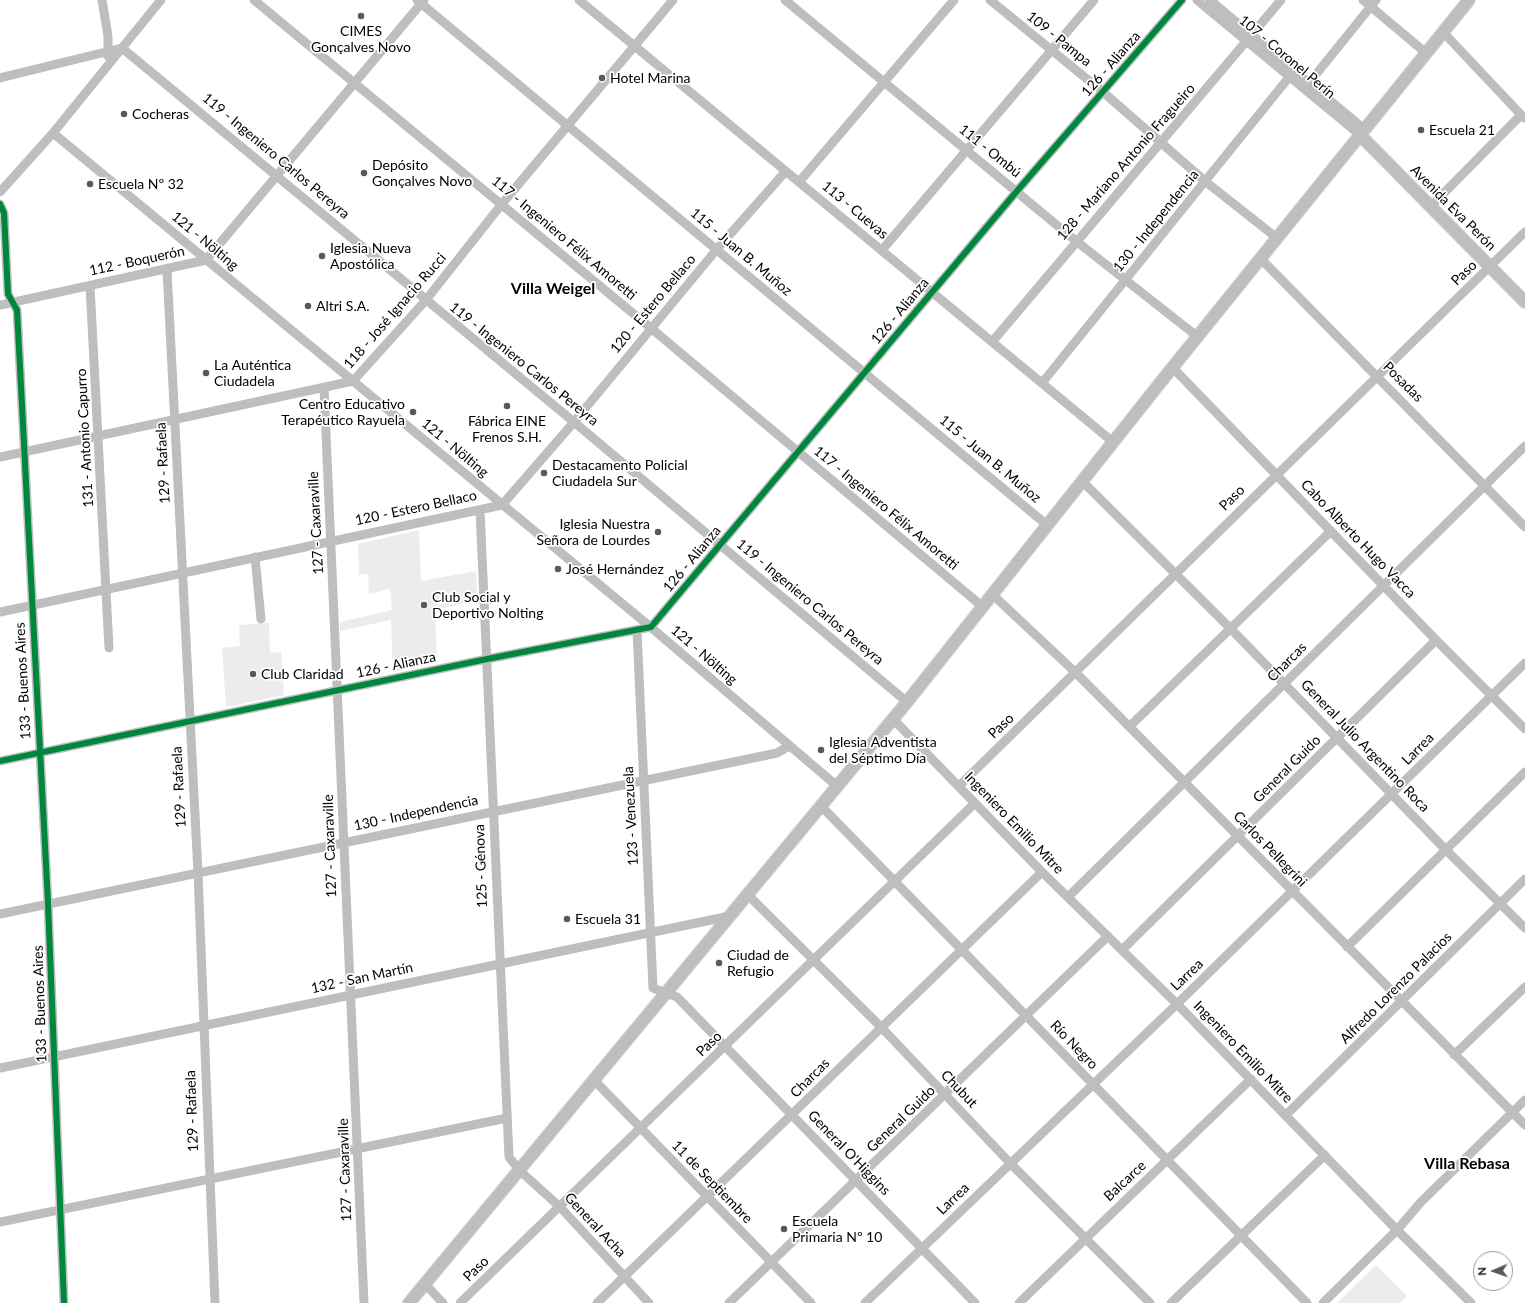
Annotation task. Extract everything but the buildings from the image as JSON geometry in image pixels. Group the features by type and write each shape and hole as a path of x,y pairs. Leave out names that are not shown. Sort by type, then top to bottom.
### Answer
{"main road":[{"path":"409,1303 907,702 1113,442 1469,0"},
{"name":"Avenida Eva Perón","path":"1362,132 1493,265 1525,302"},
{"name":"Avenida Eva Perón","path":"1493,265 1525,292"}],"street":[{"path":"102,0 108,36 108,65"},
{"path":"0,192 53,133 162,0"},
{"name":"117 - Ingeniero Félix Amoretti","path":"254,0 652,329 982,607"},
{"name":"113 - Cuevas","path":"578,0 1113,442"},
{"name":"118 - José Ignacio Rucci","path":"0,457 353,382 426,300 567,126 673,0"},
{"name":"111 - Ombú","path":"785,0 1076,241 1198,337"},
{"path":"799,182 954,0"},
{"name":"109 - Pampa","path":"990,0 1103,92 1206,182 1277,238"},
{"path":"882,250 967,151 1050,50 1094,0"},
{"name":"126 - Alianza","path":"0,761 487,658 651,627 931,292 1182,0"},
{"name":"107 - Coronel Perín","path":"1197,0 1250,38 1306,87 1362,132"},
{"name":"107 - Coronel Perín","path":"1210,0 1290,76 1306,87"},
{"name":"128 - Mariano Antonio Fragueiro","path":"992,342 1281,0"},
{"path":"1363,0 1374,3 1426,53"},
{"name":"112 - Boquerón","path":"0,305 167,270 206,260 278,176 421,1"},
{"name":"115 - Juan B. Muñoz","path":"421,1 567,126 717,249 1047,525"},
{"path":"1306,87 1374,3"},
{"path":"1432,204 1523,117 1442,32"},
{"path":"0,78 122,48"},
{"name":"119 - Ingeniero Carlos Pereyra","path":"122,48 574,422 907,702"},
{"name":"130 - Independencia","path":"1042,383 1206,182 1290,76"},
{"name":"121 - Nölting","path":"53,133 651,627 837,786"},
{"name":"120 - Estero Bellaco","path":"0,612 331,540 502,505 574,422 717,249 786,171"},
{"name":"133 - Buenos Aires","path":"0,204 4,213 8,294 17,310 31,605 48,904 64,1303"},
{"name":"Paso","path":"959,786 1076,673 1275,474 1493,265 1525,232"},
{"name":"Posadas","path":"1261,259 1525,527"},
{"name":"129 - Rafaela","path":"167,270 198,872 208,1179 215,1303"},
{"name":"131 - Antonio Capurro","path":"90,286 109,648"},
{"name":"Cabo Alberto Hugo Vacca","path":"1173,368 1436,640 1525,729"},
{"name":"127 - Caxaraville","path":"324,388 338,690 343,842 358,1150 362,1303"},
{"name":"Charcas","path":"1068,897 1525,446"},
{"name":"General Julio Argentino Roca","path":"1082,481 1176,573 1446,850 1502,903 1525,928"},
{"name":"125 - Génova","path":"480,510 499,964 509,1157 519,1170"},
{"path":"1130,726 1331,531"},
{"path":"256,556 261,619"},
{"name":"Carlos Pellegrini","path":"993,595 1130,726 1292,892 1348,946 1454,1055 1525,1125"},
{"name":"123 - Venezuela","path":"638,630 650,932 654,988 666,993"},
{"name":"General Guido","path":"1122,950 1436,640"},
{"name":"Larrea","path":"865,1303 1177,1004 1525,663"},
{"name":"Ingeniero Emilio Mitre","path":"893,719 1042,872 1177,1004 1397,1230 1471,1303"},
{"name":"130 - Independencia","path":"0,914 776,753 789,746"},
{"path":"1348,946 1525,772"},
{"name":"Paso","path":"460,1303 560,1208 976,803"},
{"name":"Río Negro","path":"821,806 1167,1161 1308,1303"},
{"name":"Charcas","path":"597,1303 1042,872"},
{"name":"Alfredo Lorenzo Palacios","path":"1286,1115 1525,880"},
{"name":"Chubut","path":"748,895 881,1027 1010,1163 1150,1303"},
{"name":"132 - San Martín","path":"0,1068 730,916"},
{"name":"General Guido","path":"729,1303 1108,936"},
{"path":"1454,1055 1525,986"},
{"name":"General O'Higgins","path":"666,993 678,997 976,1303"},
{"name":"Balcarce","path":"1019,1303 1251,1079"},
{"name":"11 de Septiembre","path":"594,1080 811,1303"},
{"path":"1323,1303 1397,1230 1421,1202 1525,1100"},
{"path":"0,1222 358,1150 507,1118"},
{"path":"1170,1303 1325,1155"},
{"name":"General Acha","path":"519,1170 560,1208 649,1303"},
{"path":"425,1284 443,1303"}],"shaded area":[{"name":"Club Social y Deportivo Nolting","path":"419,530 421,581 476,571 477,600 435,610 437,661 393,672 391,620 340,631 340,622 392,610 390,589 369,594 368,574 359,575 358,544"},
{"name":"Club Claridad","path":"269,623 270,653 281,652 284,695 226,707 222,648 240,646 239,625"},
{"path":"1376,1265 1407,1296 1399,1303 1337,1303"}],"cycle path":[{"path":"0,761 487,659 651,627 1017,191 1182,0"},
{"path":"0,204 4,213 8,294 17,310 48,903 64,1303"}],"place":[{"name":"CIMES Gonçalves Novo","path":"361,16"},
{"name":"Hotel Marina","path":"602,78"},
{"name":"Cocheras","path":"124,114"},
{"name":"Escuela 21","path":"1421,130"},
{"name":"Depósito Gonçalves Novo","path":"364,173"},
{"name":"Escuela Nº 32","path":"90,184"},
{"name":"Iglesia Nueva Apostólica","path":"322,256"},
{"name":"Altri S.A.","path":"308,306"},
{"name":"La Auténtica Ciudadela","path":"206,373"},
{"name":"Fábrica EINE Frenos S.H.","path":"507,406"},
{"name":"Centro Educativo Terapéutico Rayuela","path":"413,412"},
{"name":"Destacamento Policial Ciudadela Sur","path":"544,473"},
{"name":"Iglesia Nuestra Señora de Lourdes","path":"658,532"},
{"name":"José Hernández","path":"558,569"},
{"name":"Club Social y Deportivo Nolting","path":"424,605"},
{"name":"Club Claridad","path":"253,674"},
{"name":"Iglesia Adventista del Séptimo Día","path":"821,750"},
{"name":"Escuela 31","path":"567,919"},
{"name":"Ciudad de Refugio","path":"719,963"},
{"name":"Escuela Primaria Nº 10","path":"784,1229"}],"district":[{"name":"Villa Weigel","path":"553,289"},
{"name":"Villa Rebasa","path":"1467,1164"}]}
